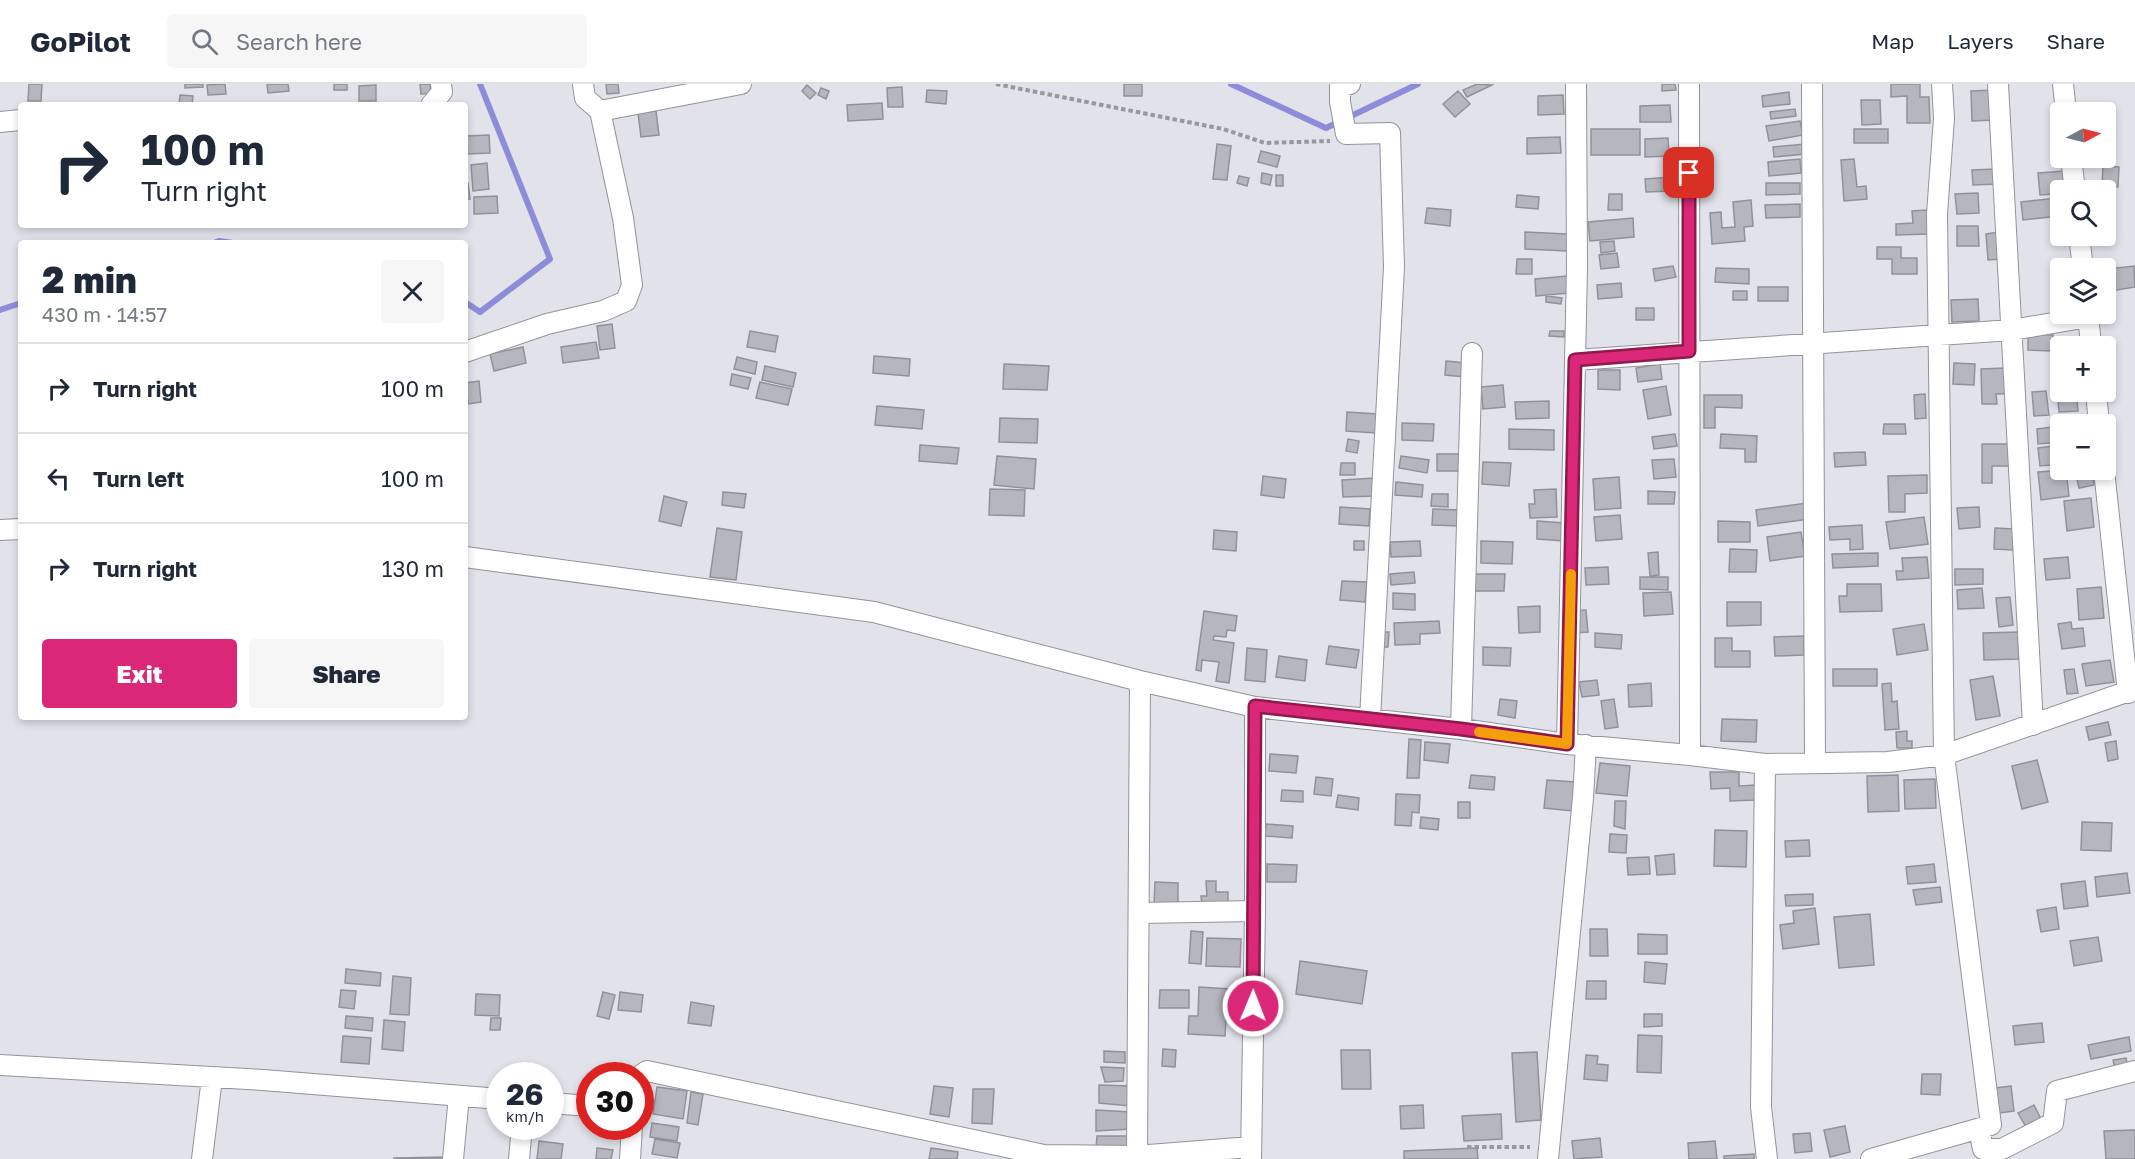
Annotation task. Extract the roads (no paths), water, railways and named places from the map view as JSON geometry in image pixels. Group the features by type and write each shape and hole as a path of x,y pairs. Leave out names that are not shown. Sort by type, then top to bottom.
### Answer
{"street":[{"path":"434,102 442,92 441,84"},
{"path":"468,351 547,324 603,311 626,301 632,285 623,218 600,111 585,98 584,84"},
{"path":"600,111 741,84"},
{"path":"1549,1153 1582,810 1577,744 1576,84"},
{"path":"1689,84 1690,755"},
{"path":"1812,84 1815,762"},
{"path":"1871,1159 1991,1125 1944,755 1937,214 1944,118 1942,84"},
{"path":"1998,84 2033,725"},
{"path":"2064,84 2066,102"},
{"path":"1345,93 1345,130 1390,133 1395,267 1370,719"},
{"path":"0,122 18,120"},
{"path":"1575,360 2012,330 2050,322"},
{"path":"1461,729 1472,353"},
{"path":"468,557 874,612 1140,681 1255,706 1765,764 1888,762 1944,755 2131,691 2105,480"},
{"path":"0,531 18,529"},
{"path":"1136,1158 1140,681"},
{"path":"654,1073 1043,1157 1136,1158 1251,1153 1255,911 1255,706"},
{"path":"1765,764 1761,1107 1767,1159"},
{"path":"1139,913 1255,911"},
{"path":"0,1065 486,1098"},
{"path":"1979,1129 1985,1154 2002,1149 2053,1123 2057,1090 2135,1071"},
{"path":"202,1159 212,1078"},
{"path":"453,1159 459,1096"},
{"path":"519,1159 521,1140"},
{"path":"630,1159 631,1140"}],"waterway":[{"path":"468,304 480,312 550,259 480,84"},
{"path":"1231,84 1326,128 1418,84"},
{"path":"0,310 18,304"}]}
